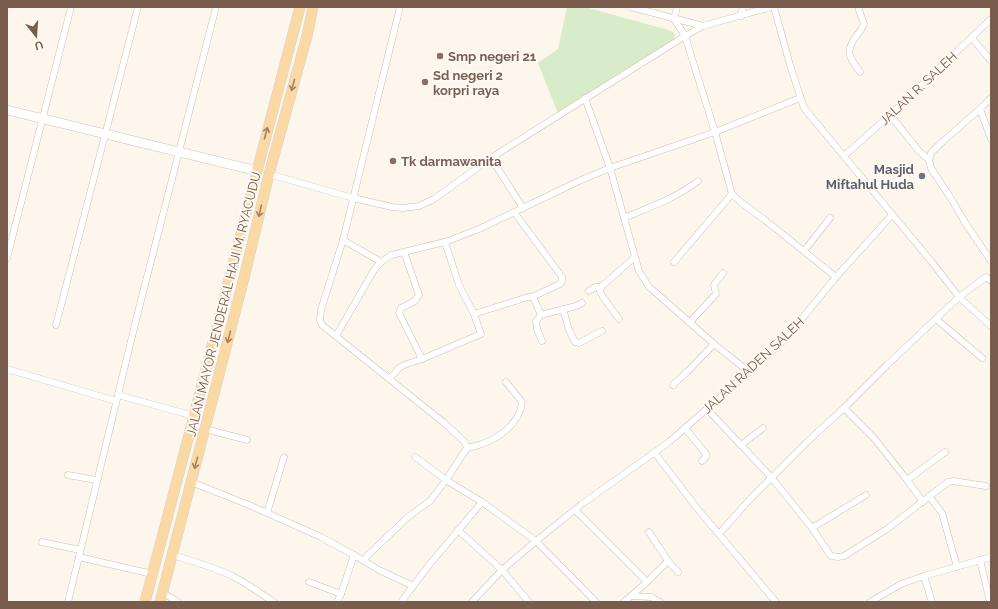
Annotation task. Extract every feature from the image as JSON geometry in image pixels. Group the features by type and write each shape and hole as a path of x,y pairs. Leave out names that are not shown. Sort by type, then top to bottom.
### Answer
{"main road":[{"name":"JALAN MAYOR JENDERAL HAJI M. RYACUDU","path":"145,602 256,171 300,7"},
{"name":"JALAN MAYOR JENDERAL HAJI M. RYACUDU","path":"161,597 206,429 269,174 313,7"},
{"path":"293,34 298,38 306,36"},
{"path":"287,56 289,54 294,54 299,60"},
{"path":"166,524 175,524 180,509 185,505"},
{"path":"160,547 166,543 170,533 177,534"}],"street":[{"path":"7,258 71,7"},
{"path":"56,325 138,7"},
{"path":"68,602 96,480 216,7"},
{"path":"400,7 343,240 321,310 321,324 443,422 465,442 467,448"},
{"path":"631,7 703,26"},
{"path":"677,7 674,18 685,36 715,132 732,194 836,277"},
{"path":"741,16 743,7"},
{"path":"269,174 353,198 403,208 419,206 434,199 491,158 685,36 703,26 772,7 804,108 959,297 991,326"},
{"path":"858,7 864,24 849,52 850,57 860,72"},
{"name":"JALAN R. SALEH","path":"844,156 890,115 991,19"},
{"path":"972,38 991,61"},
{"path":"585,98 610,168 639,271 649,287 714,344 749,372"},
{"path":"336,336 374,270 381,262 391,256 445,242 478,229 559,189 610,168 715,132 800,98"},
{"path":"991,98 940,144 931,153 929,160 931,168 991,261"},
{"path":"980,109 991,138"},
{"path":"7,110 256,171"},
{"path":"890,115 919,151 929,160"},
{"path":"491,158 522,208"},
{"path":"624,218 676,196 687,190 698,181"},
{"path":"674,262 732,194"},
{"path":"474,314 524,298 532,297 560,284 562,281 562,277 514,212"},
{"name":"JALAN RADEN SALEH","path":"472,602 502,570 536,541 574,510 655,453 749,372 787,336 813,307 836,277 892,215"},
{"path":"804,251 830,218"},
{"path":"343,240 381,262"},
{"path":"389,379 399,368 411,362 481,335 474,314 459,285 445,242"},
{"path":"404,252 419,295 415,301 401,308 399,313 422,359"},
{"path":"589,291 595,287 601,287 635,257"},
{"path":"690,322 716,294 714,285 723,273"},
{"path":"719,534 751,498 887,365 959,297 989,277"},
{"path":"601,287 600,291 603,298 619,319"},
{"path":"532,297 537,303 541,315"},
{"path":"542,341 537,330 536,321 541,315 582,303"},
{"path":"563,309 569,330 576,343 582,342 602,331"},
{"path":"936,319 982,358"},
{"path":"673,385 714,344"},
{"path":"7,370 194,416"},
{"path":"364,560 408,517 428,504 467,448 480,445 500,435 511,426 517,418 522,402 506,382"},
{"path":"844,408 874,438 922,502"},
{"path":"707,409 772,477 812,528 831,556 844,556 886,529 948,482 953,481 986,486"},
{"path":"685,428 706,454 706,458 702,461"},
{"path":"741,445 763,428"},
{"path":"206,429 247,440"},
{"path":"907,480 945,452"},
{"path":"655,453 696,507 776,602"},
{"path":"268,513 284,457"},
{"path":"415,457 446,480 482,502 536,541 596,602"},
{"path":"68,475 96,480"},
{"path":"191,482 268,513 321,537 364,560 379,570 413,586"},
{"path":"812,528 866,495"},
{"path":"929,496 940,510 957,567"},
{"path":"401,602 482,502"},
{"path":"574,510 647,582"},
{"path":"458,530 502,570 529,602"},
{"path":"650,532 668,561 678,572"},
{"path":"42,542 152,574"},
{"path":"172,555 218,569 235,577 274,602"},
{"path":"337,602 354,555"},
{"path":"870,602 901,584 991,557"},
{"path":"980,560 990,602"},
{"path":"624,602 668,561"},
{"path":"924,576 932,602"},
{"path":"309,582 341,594"},
{"path":"631,596 651,597 660,602"},
{"path":"161,597 178,602"}],"green space":[{"path":"567,7 585,7 668,30 673,32 675,36 673,41 558,113 538,63 558,49"}],"place":[{"name":"Smp negeri 21","path":"440,56"},
{"name":"Sd negeri 2 korpri raya","path":"425,82"},
{"name":"Tk darmawanita","path":"393,161"},
{"name":"Masjid Miftahul Huda","path":"922,176"}]}
